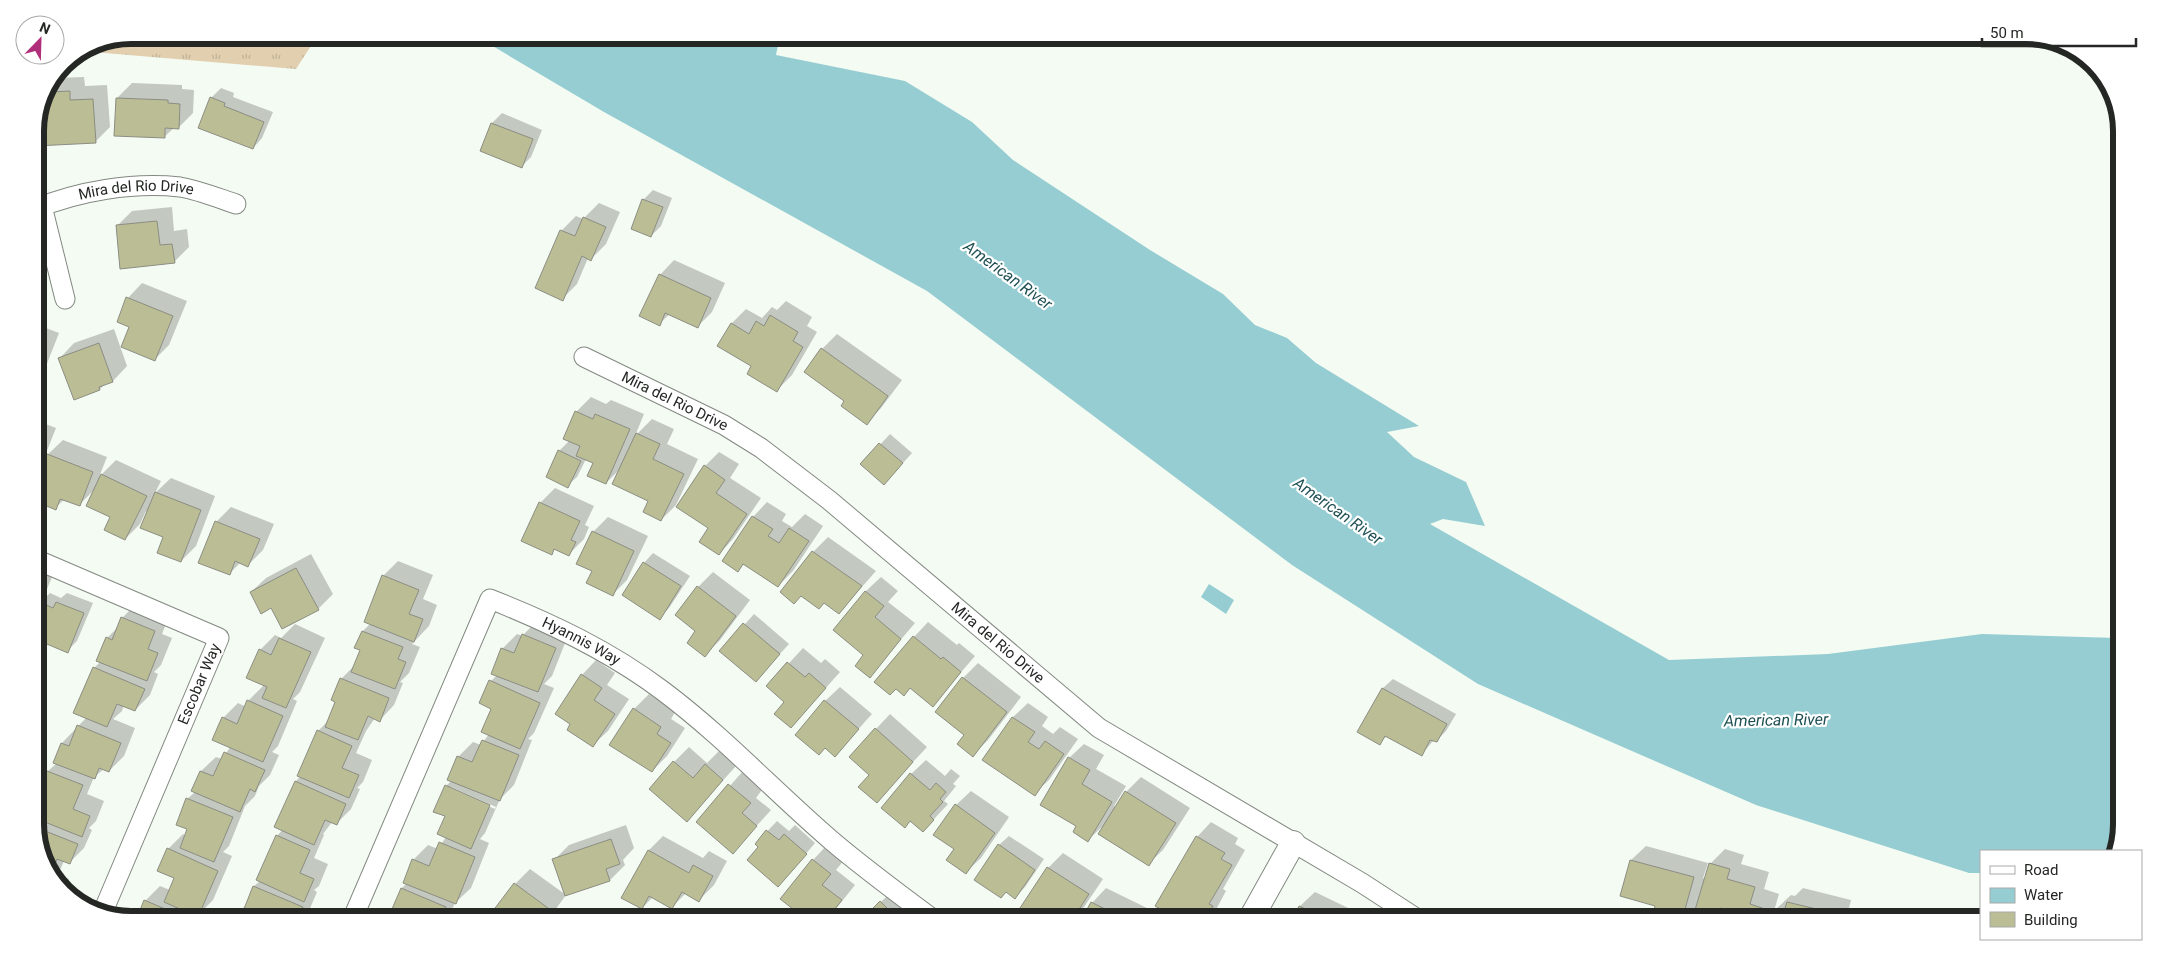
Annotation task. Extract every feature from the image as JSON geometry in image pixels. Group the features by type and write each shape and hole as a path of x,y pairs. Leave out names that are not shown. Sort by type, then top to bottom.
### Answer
{"street":[{"name":"Mira del Rio Drive","path":"44,206 80,195 115,188 150,186 182,188 236,204"},
{"path":"44,229 64,299"},
{"name":"Mira del Rio Drive","path":"584,357 724,425 761,448 829,500 1099,728 1362,883 1405,911"},
{"name":"Escobar Way","path":"44,563 219,638 105,907"},
{"name":"Hyannis Way","path":"356,911 490,599 540,619 582,640 623,663 662,690 699,719 833,841 922,911"},
{"path":"1255,911 1293,843"}],"green space":[{"path":"130,44 312,44 296,69 93,52 114,45"}],"water":[{"name":"American River","path":"489,44 778,44 776,55 905,81 972,122 1013,160 1150,250 1223,294 1255,325 1287,338 1316,363 1419,426 1387,432 1414,457 1466,482 1485,526 1443,519 1430,524 1669,660 1828,654 1982,634 2113,638 2113,824 2109,850 1980,850 1980,873 1969,873 1756,805 1478,684 1292,565 927,291 604,112"},
{"path":"1209,584 1234,600 1226,614 1201,597"}],"building":[{"path":"70,91 70,100 93,99 96,143 44,146 45,114 53,92"},
{"path":"210,97 225,103 224,106 264,122 253,149 198,128"},
{"path":"116,98 168,100 168,103 180,104 179,129 165,128 165,138 114,136"},
{"path":"491,123 533,139 522,168 480,151"},
{"path":"642,199 663,207 651,237 631,229"},
{"path":"583,217 606,227 591,261 582,256 563,301 535,288 560,230 575,236"},
{"path":"157,221 160,245 172,244 175,263 120,269 116,225"},
{"path":"659,274 711,298 698,328 665,313 660,326 639,316"},
{"path":"126,297 173,316 155,361 121,347 129,327 117,322"},
{"path":"770,315 798,332 793,341 803,347 777,392 747,374 751,366 717,346 731,323 749,334 756,321 764,326"},
{"path":"99,343 113,382 99,387 100,390 74,400 58,358"},
{"path":"821,348 888,396 867,425 841,406 844,401 804,372"},
{"path":"575,411 593,419 595,414 630,429 606,484 587,476 593,463 576,456 580,446 563,439"},
{"path":"636,433 660,444 653,459 684,474 661,521 643,512 648,501 612,484"},
{"path":"879,443 903,463 884,485 860,464"},
{"path":"558,450 581,461 568,488 546,477"},
{"path":"47,454 93,472 80,506 60,499 56,510 44,505 44,461"},
{"path":"704,465 725,480 716,493 747,514 719,555 699,542 708,528 676,507"},
{"path":"101,474 147,496 125,540 104,530 110,517 86,506"},
{"path":"155,492 201,510 181,562 157,553 163,537 140,528"},
{"path":"539,502 580,521 571,540 576,542 569,556 554,549 552,555 521,541"},
{"path":"752,516 773,529 768,536 779,543 789,528 809,541 778,587 743,564 738,572 722,561"},
{"path":"215,521 260,539 248,567 235,561 230,575 198,563"},
{"path":"592,531 634,551 613,596 586,583 592,571 576,564"},
{"path":"812,551 862,586 839,614 824,603 819,609 801,596 794,604 780,592"},
{"path":"643,562 681,586 660,620 622,595"},
{"path":"296,568 319,610 282,629 271,608 261,614 250,592"},
{"path":"382,575 419,590 409,614 423,619 414,642 364,622"},
{"path":"697,586 736,616 705,657 687,643 695,631 675,615"},
{"path":"865,591 884,606 875,617 901,639 870,678 855,666 863,655 833,630"},
{"path":"56,602 84,613 68,653 44,643 44,604 53,608"},
{"path":"121,617 155,631 148,649 158,653 147,681 96,661 106,637 112,640"},
{"path":"743,623 780,654 756,682 719,651"},
{"path":"362,631 403,647 398,659 406,662 395,689 351,672 360,650 354,648"},
{"path":"522,634 556,648 538,692 491,674 501,648 514,653"},
{"path":"913,636 941,659 943,657 961,672 933,707 910,688 904,696 896,689 890,695 874,682"},
{"path":"279,638 311,652 286,708 262,698 267,687 246,678 259,649 271,655"},
{"path":"787,662 805,677 809,673 826,688 791,728 774,714 784,702 766,686"},
{"path":"93,667 145,689 135,711 117,704 107,727 73,713"},
{"path":"581,674 602,688 594,700 615,714 593,747 567,730 570,724 555,714"},
{"path":"962,677 1007,712 973,757 957,744 964,735 935,712"},
{"path":"340,678 389,698 380,722 368,716 358,740 325,727 335,702 331,700"},
{"path":"489,680 540,703 520,749 481,732 491,709 479,703"},
{"path":"1382,688 1447,724 1437,742 1430,740 1422,756 1385,736 1380,745 1357,732"},
{"path":"247,700 283,716 263,762 212,740 222,717 237,724"},
{"path":"824,700 859,729 835,757 825,748 819,755 795,735"},
{"path":"633,708 661,727 657,734 671,743 652,772 609,745"},
{"path":"1012,717 1035,732 1028,742 1039,749 1045,741 1064,754 1035,796 982,760"},
{"path":"77,725 121,743 109,772 99,768 95,779 53,763 61,743 69,746"},
{"path":"875,728 913,762 877,803 858,787 869,775 849,757"},
{"path":"317,730 352,746 342,768 359,775 349,798 297,776"},
{"path":"482,740 519,755 500,801 447,780 457,756 472,762"},
{"path":"224,752 265,770 255,792 250,789 240,812 191,791 200,771 213,776"},
{"path":"1068,757 1090,770 1082,784 1112,802 1088,842 1073,832 1076,826 1040,805"},
{"path":"673,761 693,778 705,764 723,780 687,822 649,789"},
{"path":"47,771 83,785 73,809 90,816 82,837 44,822 44,778"},
{"path":"910,773 930,790 936,783 946,792 940,799 943,802 930,816 934,820 923,832 910,821 905,828 881,808"},
{"path":"295,781 346,804 337,825 325,820 314,845 274,827"},
{"path":"728,784 751,803 742,813 757,826 733,854 696,822"},
{"path":"445,785 490,805 471,849 437,834 445,816 433,812"},
{"path":"1125,791 1176,823 1149,866 1098,834"},
{"path":"186,798 233,817 214,862 180,848 187,829 176,825"},
{"path":"955,804 995,833 966,874 946,860 954,849 933,835"},
{"path":"766,830 779,840 784,834 807,854 778,887 747,860 758,847 755,844"},
{"path":"44,831 78,844 70,864 57,859 54,866 48,852"},
{"path":"276,835 310,850 300,873 314,879 304,902 256,880"},
{"path":"1196,836 1225,853 1221,859 1232,865 1209,904 1213,906 1210,911 1164,911 1155,906"},
{"path":"611,839 620,864 606,869 610,881 565,896 552,859"},
{"path":"439,842 475,857 456,904 403,883 412,859 429,866"},
{"path":"998,844 1035,870 1015,899 1006,892 1001,898 974,880"},
{"path":"167,848 218,871 201,911 184,911 164,902 174,878 157,871"},
{"path":"648,850 689,873 693,865 713,876 699,902 682,892 672,909 649,896 642,909 621,898"},
{"path":"812,859 831,874 822,885 842,900 833,911 795,911 780,899"},
{"path":"1630,860 1694,877 1685,911 1654,911 1655,906 1620,896"},
{"path":"1709,863 1730,869 1727,879 1755,887 1750,904 1765,909 1764,911 1731,911 1720,908 1719,911 1695,910"},
{"path":"1047,867 1089,894 1078,911 1018,911"},
{"path":"514,883 552,911 493,911"},
{"path":"253,886 303,907 301,911 243,911"},
{"path":"401,888 446,907 444,911 396,911 392,909"},
{"path":"144,900 170,911 140,911"},
{"path":"880,901 890,911 870,911"},
{"path":"1091,902 1109,911 1086,911"},
{"path":"1787,902 1824,911 1784,911"},
{"path":"1299,906 1309,911 1296,911"}]}
